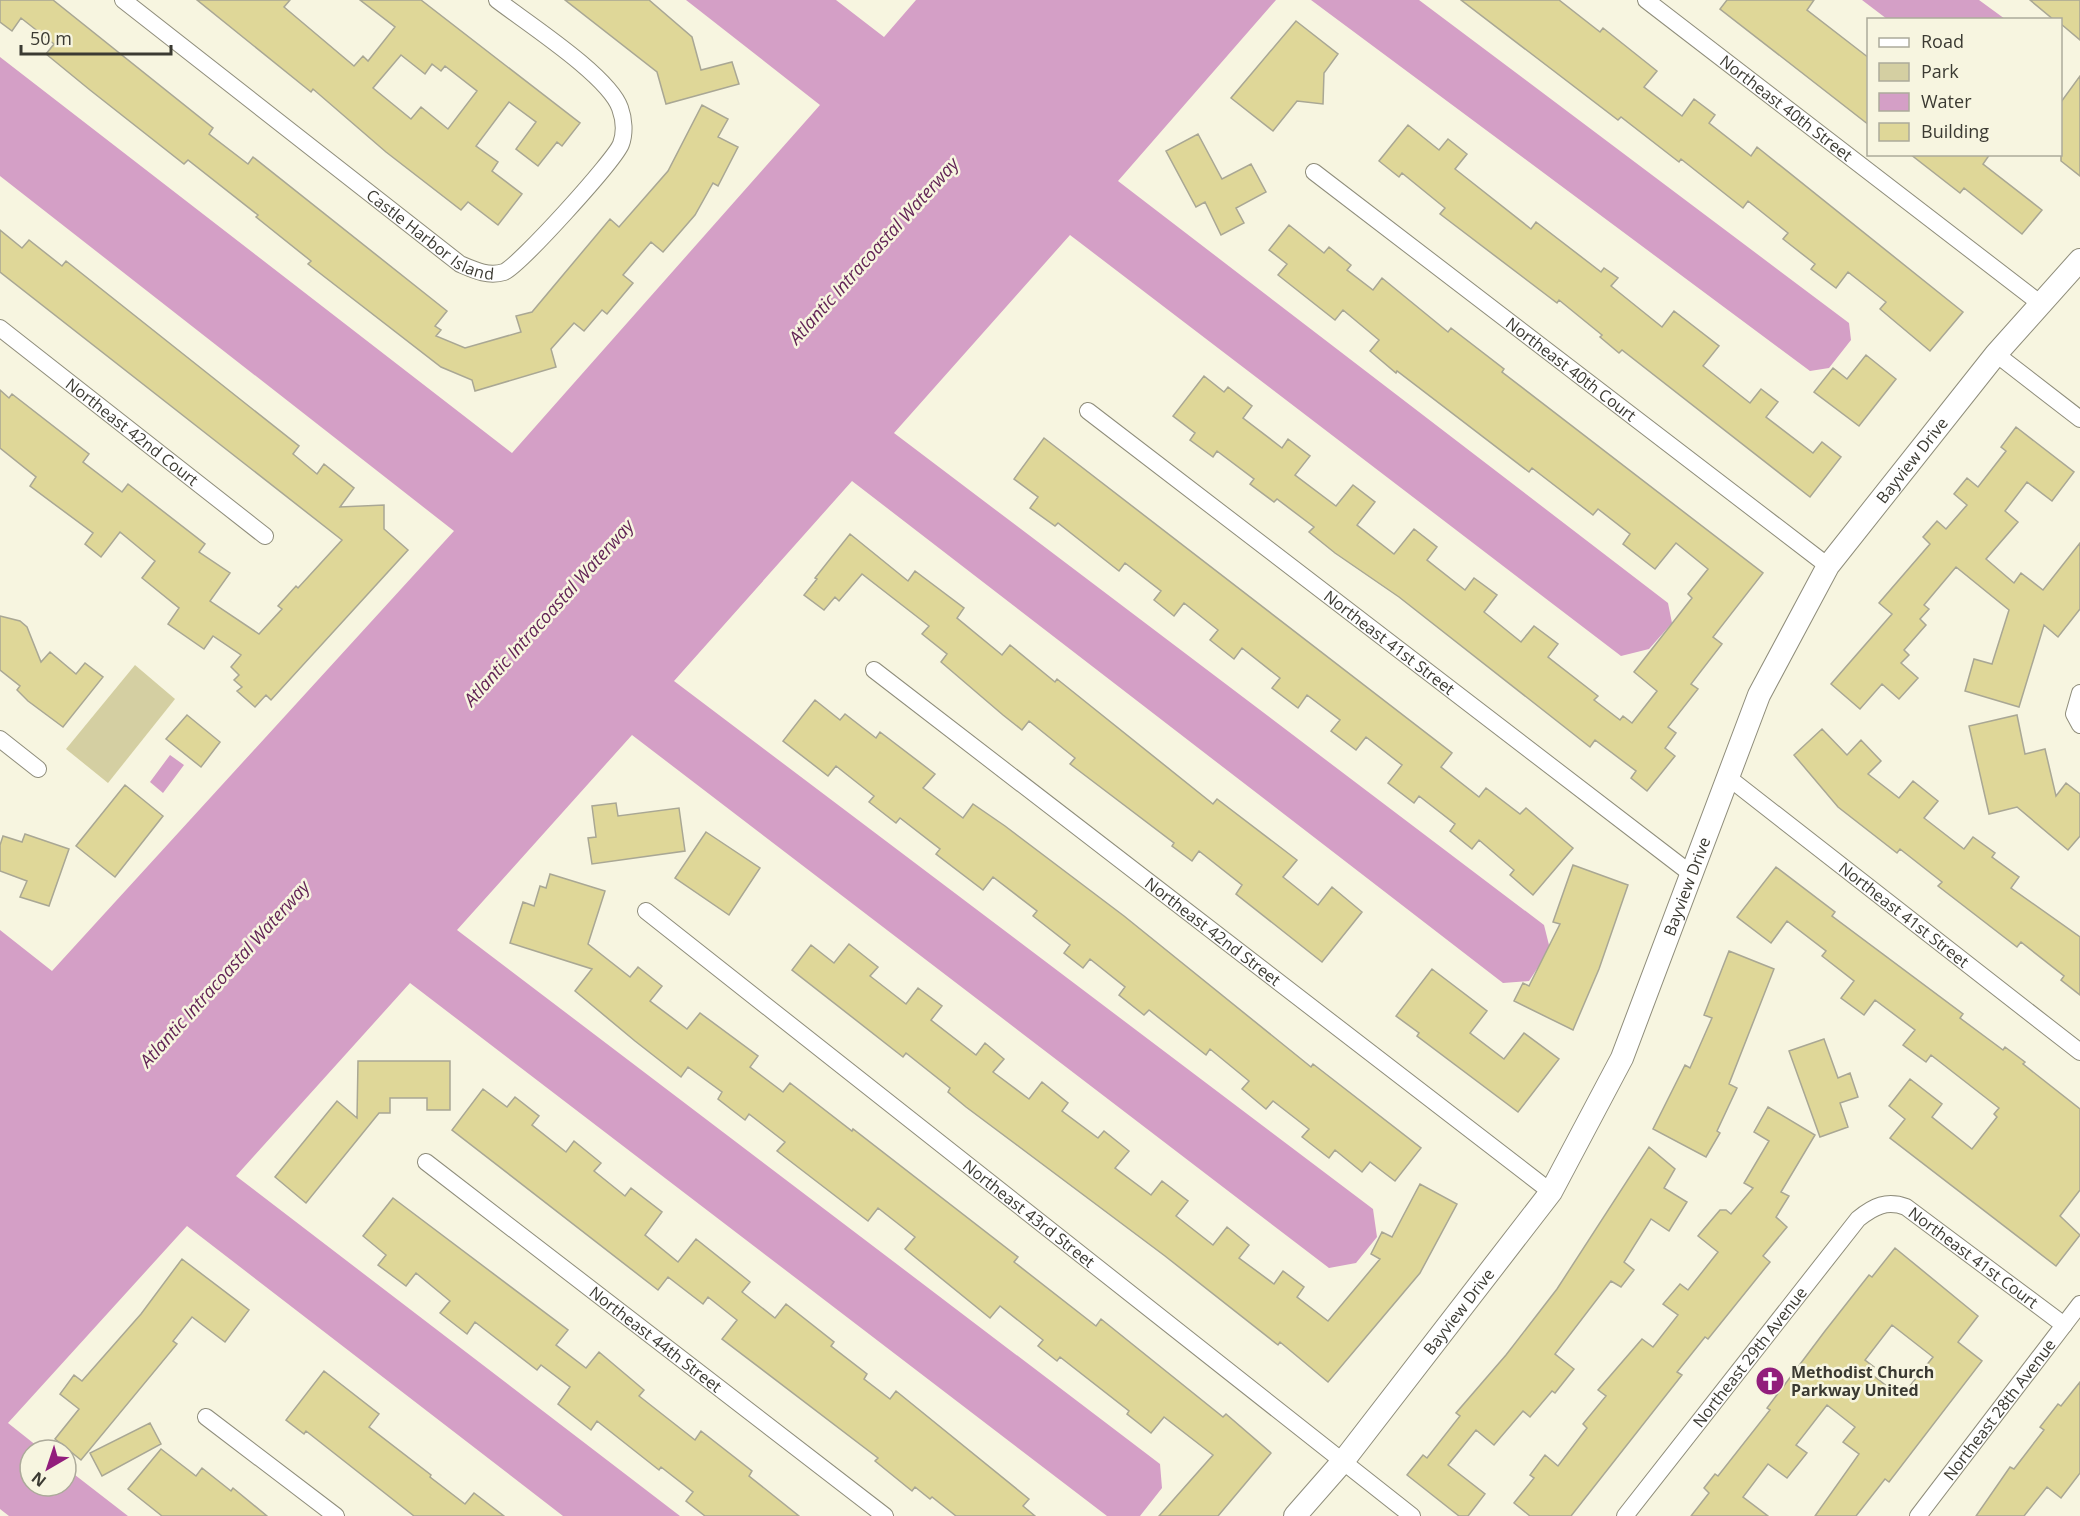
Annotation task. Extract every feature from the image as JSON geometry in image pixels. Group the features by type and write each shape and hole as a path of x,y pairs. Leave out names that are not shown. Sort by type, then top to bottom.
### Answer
{"street":[{"name":"Castle Harbor Island","path":"123,0 460,264 482,274 504,272 523,258 605,166 621,145 624,127 620,106 604,84 498,0"},
{"name":"Northeast 40th Street","path":"1646,0 2041,304"},
{"name":"Northeast 40th Court","path":"1314,172 1828,566"},
{"name":"Bayview Drive","path":"1296,1516 1344,1460 1551,1192 1622,1058 1759,695 1828,566 1996,354 2080,260"},
{"name":"Northeast 42nd Court","path":"0,328 265,536"},
{"path":"1996,354 2080,419"},
{"name":"Northeast 41st Street","path":"1088,411 1690,873"},
{"name":"Northeast 42nd Street","path":"874,670 1551,1192"},
{"path":"2077,720 2080,693"},
{"path":"0,739 38,769"},
{"name":"Northeast 41st Street","path":"1729,778 2080,1052"},
{"name":"Northeast 43rd Street","path":"646,911 1412,1516"},
{"name":"Northeast 44th Street","path":"426,1162 885,1516"},
{"name":"Northeast 41st Court","path":"1880,1205 1893,1203 1906,1207 2064,1325"},
{"name":"Northeast 29th Avenue","path":"1625,1516 1858,1219 1880,1205"},
{"name":"Northeast 28th Avenue","path":"1918,1516 2080,1304"},
{"path":"206,1417 336,1516"}],"green space":[{"path":"135,665 175,699 108,783 66,749"}],"water":[{"name":"Atlantic Intracoastal Waterway","path":"686,0 836,0 884,37 916,0 1276,0 1118,181 1668,603 1672,623 1649,649 1621,656 1070,235 894,433 1544,925 1550,949 1529,981 1503,983 852,481 674,681 1373,1209 1377,1237 1356,1263 1329,1268 632,735 457,930 1160,1464 1162,1488 1140,1516 1107,1516 410,983 236,1176 680,1516 563,1516 187,1226 8,1423 27,1438 18,1438 18,1498 78,1498 78,1477 128,1516 9,1516 0,1509 0,930 52,971 454,531 0,176 0,57 512,453 820,105"},
{"path":"1311,0 1419,0 1849,323 1851,340 1829,368 1810,371"},
{"path":"1862,0 1979,0 2004,18 1886,18"},
{"path":"170,755 184,765 163,793 150,782"}],"building":[{"path":"0,0 53,0 213,128 209,134 248,164 253,157 447,311 435,326 441,330 436,336 465,348 521,332 516,316 532,312 610,219 619,227 668,171 702,105 728,119 718,137 738,147 718,186 713,183 695,215 663,252 651,242 623,275 633,283 607,314 602,310 584,331 574,323 551,349 556,367 475,391 472,380 441,367 308,264 311,261 256,217 258,215 188,160 184,164 46,54 54,44 21,18 12,31 0,22"},
{"path":"197,0 290,0 284,7 354,66 363,56 368,61 395,27 360,0 421,0 580,123 562,146 557,142 538,166 516,149 536,122 509,102 476,146 498,162 492,171 522,194 498,225 468,202 461,210 386,152 313,89 311,92","holes":["401,55 425,74 432,64 441,71 445,66 477,91 448,129 421,107 411,119 373,88"]},
{"path":"565,0 649,0 692,37 701,70 732,62 739,84 666,104 657,72"},
{"path":"1461,0 1559,0 1600,32 1603,28 1657,71 1644,87 1682,116 1694,99 1715,115 1709,123 1751,156 1757,147 1963,312 1930,351 1880,309 1886,302 1848,272 1836,288 1811,269 1815,264 1783,239 1788,233 1748,201 1743,208 1681,159 1679,162 1621,117 1618,120"},
{"path":"1727,0 1814,0 1807,10 1867,56 1867,123 1720,9"},
{"path":"2030,0 2080,0 2080,40 2062,25 2062,18 2052,18"},
{"path":"1296,21 1338,54 1324,73 1323,104 1297,101 1273,131 1231,98"},
{"path":"2080,76 2080,176 2061,161 2062,101"},
{"path":"1408,125 1439,150 1448,139 1467,154 1455,169 1531,229 1536,222 1601,272 1604,268 1618,278 1611,286 1662,327 1674,311 1719,346 1703,366 1750,403 1761,389 1778,402 1766,417 1813,453 1822,442 1841,457 1810,497 1622,350 1619,353 1600,337 1602,335 1559,300 1557,303 1440,214 1445,208 1402,173 1399,177 1379,161"},
{"path":"1198,134 1222,179 1251,164 1266,192 1236,208 1244,223 1221,235 1205,202 1196,207 1166,151"},
{"path":"1913,156 1989,156 1983,164 2042,210 2022,234 1964,188 1960,193"},
{"path":"1289,225 1324,253 1329,247 1351,265 1347,270 1373,290 1382,278 1448,332 1451,328 1504,369 1502,372 1763,573 1713,637 1722,644 1691,684 1698,689 1668,727 1676,733 1665,748 1675,756 1647,791 1631,778 1636,771 1595,740 1590,747 1399,597 1335,553 1309,532 1314,527 1277,499 1274,502 1250,484 1254,479 1217,451 1213,457 1190,440 1195,433 1173,416 1204,376 1224,392 1228,387 1252,406 1243,418 1282,448 1288,439 1310,456 1295,475 1336,506 1353,485 1375,502 1357,525 1394,554 1414,529 1437,547 1427,560 1465,590 1474,578 1497,595 1484,612 1521,642 1534,626 1558,644 1548,657 1598,696 1594,700 1620,720 1623,716 1632,723 1657,691 1634,672 1692,598 1688,594 1708,569 1676,543 1655,569 1623,544 1630,534 1598,509 1593,515 1532,468 1529,472 1397,371 1396,373 1370,351 1379,340 1343,310 1335,320 1278,275 1287,264 1269,250"},
{"path":"0,230 22,248 29,240 62,266 66,261 299,446 293,454 317,474 324,464 354,488 340,507 384,505 384,529 408,550 271,700 266,695 255,707 237,691 242,687 234,680 239,675 231,667 241,655 213,636 204,649 168,624 179,608 142,578 155,561 120,532 101,557 85,544 93,533 30,486 36,477 0,448 0,390 9,398 12,394 89,454 83,462 122,492 128,484 205,544 199,552 230,573 210,601 259,634 282,609 278,606 296,586 298,588 342,540 0,272"},
{"path":"1866,355 1896,379 1859,426 1814,392 1833,368 1847,379"},
{"path":"2016,427 2074,472 2052,501 2027,482 2005,511 2018,522 1986,559 2014,583 2021,573 2043,590 2080,543 2080,609 2058,637 2044,625 2019,707 1965,691 1974,659 1992,664 2009,610 1956,567 1924,605 1929,609 1920,619 1926,625 1904,650 1909,655 1901,663 1918,678 1899,699 1882,684 1860,709 1831,684 1892,614 1879,603 1930,544 1923,537 1937,521 1946,529 1967,505 1954,494 1967,478 1978,487 2006,451 2001,447"},
{"path":"1044,438 1452,753 1441,767 1479,797 1486,788 1520,814 1526,808 1573,848 1533,895 1510,875 1514,870 1479,840 1472,849 1450,831 1455,824 1419,796 1414,803 1388,783 1402,765 1366,737 1356,750 1331,731 1340,720 1307,695 1298,708 1272,688 1280,678 1242,648 1234,659 1210,640 1218,630 1184,603 1174,616 1154,600 1161,591 1125,563 1119,571 1058,523 1055,526 1030,508 1038,497 1014,479"},
{"path":"850,534 908,581 915,571 964,608 957,618 1002,655 1010,645 1055,682 1057,679 1213,804 1217,799 1297,860 1283,877 1318,905 1332,887 1362,912 1322,962 1236,894 1242,885 1199,851 1192,861 1172,846 1174,843 1070,764 1075,758 1029,721 1022,730 1003,715 941,662 947,654 922,634 929,626 862,574 839,601 835,597 824,610 804,595"},
{"path":"0,616 20,621 27,627 41,662 50,652 76,674 85,663 103,677 63,727 28,701 17,690 20,686 0,670"},
{"path":"815,700 840,720 845,714 876,738 880,732 935,774 923,788 963,818 973,804 1005,826 1124,916 1311,1067 1313,1064 1421,1148 1395,1181 1370,1162 1362,1172 1335,1150 1329,1158 1302,1137 1309,1129 1273,1101 1266,1109 1242,1089 1249,1081 1210,1049 1206,1055 1149,1010 1144,1015 1119,995 1125,987 1090,959 1083,968 1064,953 1070,945 1033,916 1037,911 993,877 983,890 936,854 940,849 900,818 896,823 869,802 874,796 836,766 828,776 783,741"},
{"path":"187,715 220,742 201,767 166,739"},
{"path":"2017,715 2025,754 2045,749 2056,796 2066,783 2080,794 2080,836 2068,850 2017,807 1989,814 1969,726"},
{"path":"1822,729 1847,755 1861,740 1881,761 1868,774 1899,798 1913,781 1938,801 1924,818 1964,849 1973,837 1995,853 1992,857 2019,877 2011,888 2080,937 2080,995 2061,980 2064,976 2021,942 2017,947 1938,886 1942,882 1900,849 1897,853 1838,807 1794,755"},
{"path":"125,785 163,816 115,877 76,846"},
{"path":"616,803 618,816 679,808 685,851 592,864 588,838 596,837 592,806"},
{"path":"706,832 760,868 729,915 675,878"},
{"path":"25,834 69,849 49,906 20,897 27,881 0,871 0,845 3,836 22,842"},
{"path":"1573,865 1628,885 1599,969 1573,1030 1514,1001 1523,983 1529,986 1560,924 1553,922"},
{"path":"1776,867 1835,912 1832,916 1963,1014 1960,1018 2003,1050 2005,1047 2025,1062 2023,1064 2080,1109 2080,1190 2060,1216 2080,1235 2056,1266 1890,1138 1905,1119 1889,1106 1910,1079 1942,1104 1932,1117 1972,1149 1997,1117 1994,1114 1999,1108 1931,1055 1926,1062 1903,1045 1915,1030 1875,1000 1864,1015 1841,998 1854,981 1822,956 1826,951 1787,921 1771,943 1737,917"},
{"path":"550,874 605,891 588,944 630,977 638,967 662,986 650,1001 687,1029 700,1013 758,1056 750,1067 783,1092 790,1083 852,1131 853,1129 1018,1257 1014,1262 1096,1326 1101,1319 1223,1417 1226,1414 1271,1453 1218,1516 1159,1516 1213,1455 1164,1417 1151,1433 1127,1414 1129,1411 1060,1357 1057,1361 1038,1346 1043,1340 1000,1306 990,1318 905,1249 915,1237 878,1208 868,1221 777,1151 785,1142 749,1114 745,1120 718,1099 722,1092 688,1067 681,1077 635,1041 575,991 592,969 510,943 523,902 534,906 540,886 546,888"},
{"path":"849,944 878,967 870,976 906,1004 918,988 942,1006 931,1020 976,1055 985,1043 1004,1059 993,1072 1029,1099 1042,1082 1068,1103 1062,1111 1098,1138 1104,1131 1129,1151 1115,1168 1151,1195 1162,1181 1188,1201 1176,1216 1213,1245 1227,1227 1249,1245 1239,1258 1274,1284 1283,1271 1304,1287 1297,1297 1328,1321 1380,1259 1371,1254 1382,1232 1392,1237 1420,1184 1457,1204 1420,1273 1328,1382 1280,1342 1278,1345 1165,1256 966,1107 948,1092 950,1088 906,1053 903,1057 792,970 811,945 834,963"},
{"path":"1729,951 1774,969 1729,1084 1737,1088 1717,1131 1720,1133 1706,1157 1653,1129 1685,1065 1690,1068 1712,1018 1704,1015"},
{"path":"1432,969 1487,1011 1470,1033 1504,1059 1524,1033 1559,1059 1518,1112 1417,1036 1419,1033 1396,1016"},
{"path":"1824,1039 1838,1078 1850,1073 1858,1097 1840,1103 1848,1127 1820,1137 1789,1051"},
{"path":"358,1061 450,1061 450,1110 427,1110 427,1098 390,1098 390,1113 379,1113 306,1203 275,1177 337,1101 357,1118"},
{"path":"483,1089 507,1107 515,1097 539,1116 532,1125 566,1152 574,1141 601,1163 594,1171 625,1196 631,1188 662,1212 645,1235 678,1262 696,1239 750,1282 742,1292 775,1318 786,1304 834,1342 831,1346 867,1374 864,1379 890,1399 896,1391 1029,1499 1023,1506 1035,1516 956,1516 915,1487 912,1491 875,1461 878,1458 722,1339 737,1320 708,1297 703,1304 668,1277 658,1290 452,1130"},
{"path":"1768,1107 1815,1135 1781,1192 1789,1196 1776,1217 1787,1227 1763,1256 1770,1262 1708,1339 1705,1337 1677,1372 1682,1375 1571,1516 1530,1516 1514,1503 1534,1478 1530,1475 1545,1455 1558,1466 1587,1428 1583,1424 1606,1396 1598,1390 1642,1339 1653,1347 1678,1315 1663,1304 1680,1284 1688,1290 1718,1252 1698,1236 1720,1210 1726,1210 1731,1214 1753,1188 1744,1183 1769,1141 1754,1132"},
{"path":"1649,1147 1675,1169 1664,1188 1687,1202 1669,1231 1651,1219 1624,1262 1634,1270 1621,1287 1611,1281 1555,1354 1574,1369 1555,1393 1552,1391 1530,1417 1523,1411 1494,1445 1476,1430 1448,1465 1485,1494 1468,1516 1459,1516 1407,1475 1423,1455 1427,1458 1460,1416 1456,1413 1506,1355 1557,1289"},
{"path":"393,1198 568,1330 556,1345 586,1368 599,1352 644,1390 639,1396 695,1440 701,1431 752,1471 749,1476 799,1516 705,1516 686,1501 693,1492 661,1467 659,1470 597,1421 591,1430 558,1404 570,1387 541,1365 537,1370 475,1322 467,1334 440,1313 450,1301 416,1273 406,1286 378,1265 386,1255 363,1236"},
{"path":"1895,1248 1978,1316 1958,1342 1982,1361 1889,1482 1885,1479 1856,1516 1815,1516 1859,1454 1843,1442 1855,1427 1827,1405 1796,1445 1807,1453 1787,1478 1768,1464 1743,1497 1768,1516 1691,1516 1709,1493 1704,1488 1715,1474 1718,1476 1770,1410 1767,1408 1869,1275 1872,1277","holes":["1892,1325 1933,1357 1901,1397 1870,1373 1874,1367 1865,1360"]},
{"path":"182,1259 249,1310 225,1342 192,1317 173,1341 177,1344 81,1460 78,1458 78,1438 56,1438 79,1409 60,1394 74,1375 82,1381 141,1314"},
{"path":"324,1371 379,1414 369,1427 431,1475 430,1477 465,1504 474,1493 504,1516 414,1516 306,1431 304,1434 286,1420"},
{"path":"2080,1382 2080,1473 2061,1498 2047,1487 2024,1516 1976,1516 2010,1467 2014,1469 2044,1430 2040,1427 2058,1404 2061,1406"},
{"path":"150,1423 161,1444 102,1476 90,1453"},
{"path":"161,1449 196,1476 202,1468 231,1491 233,1488 267,1516 162,1516 128,1489"}],"place":[{"name":"Methodist Church Parkway United","path":"1770,1381"}]}
